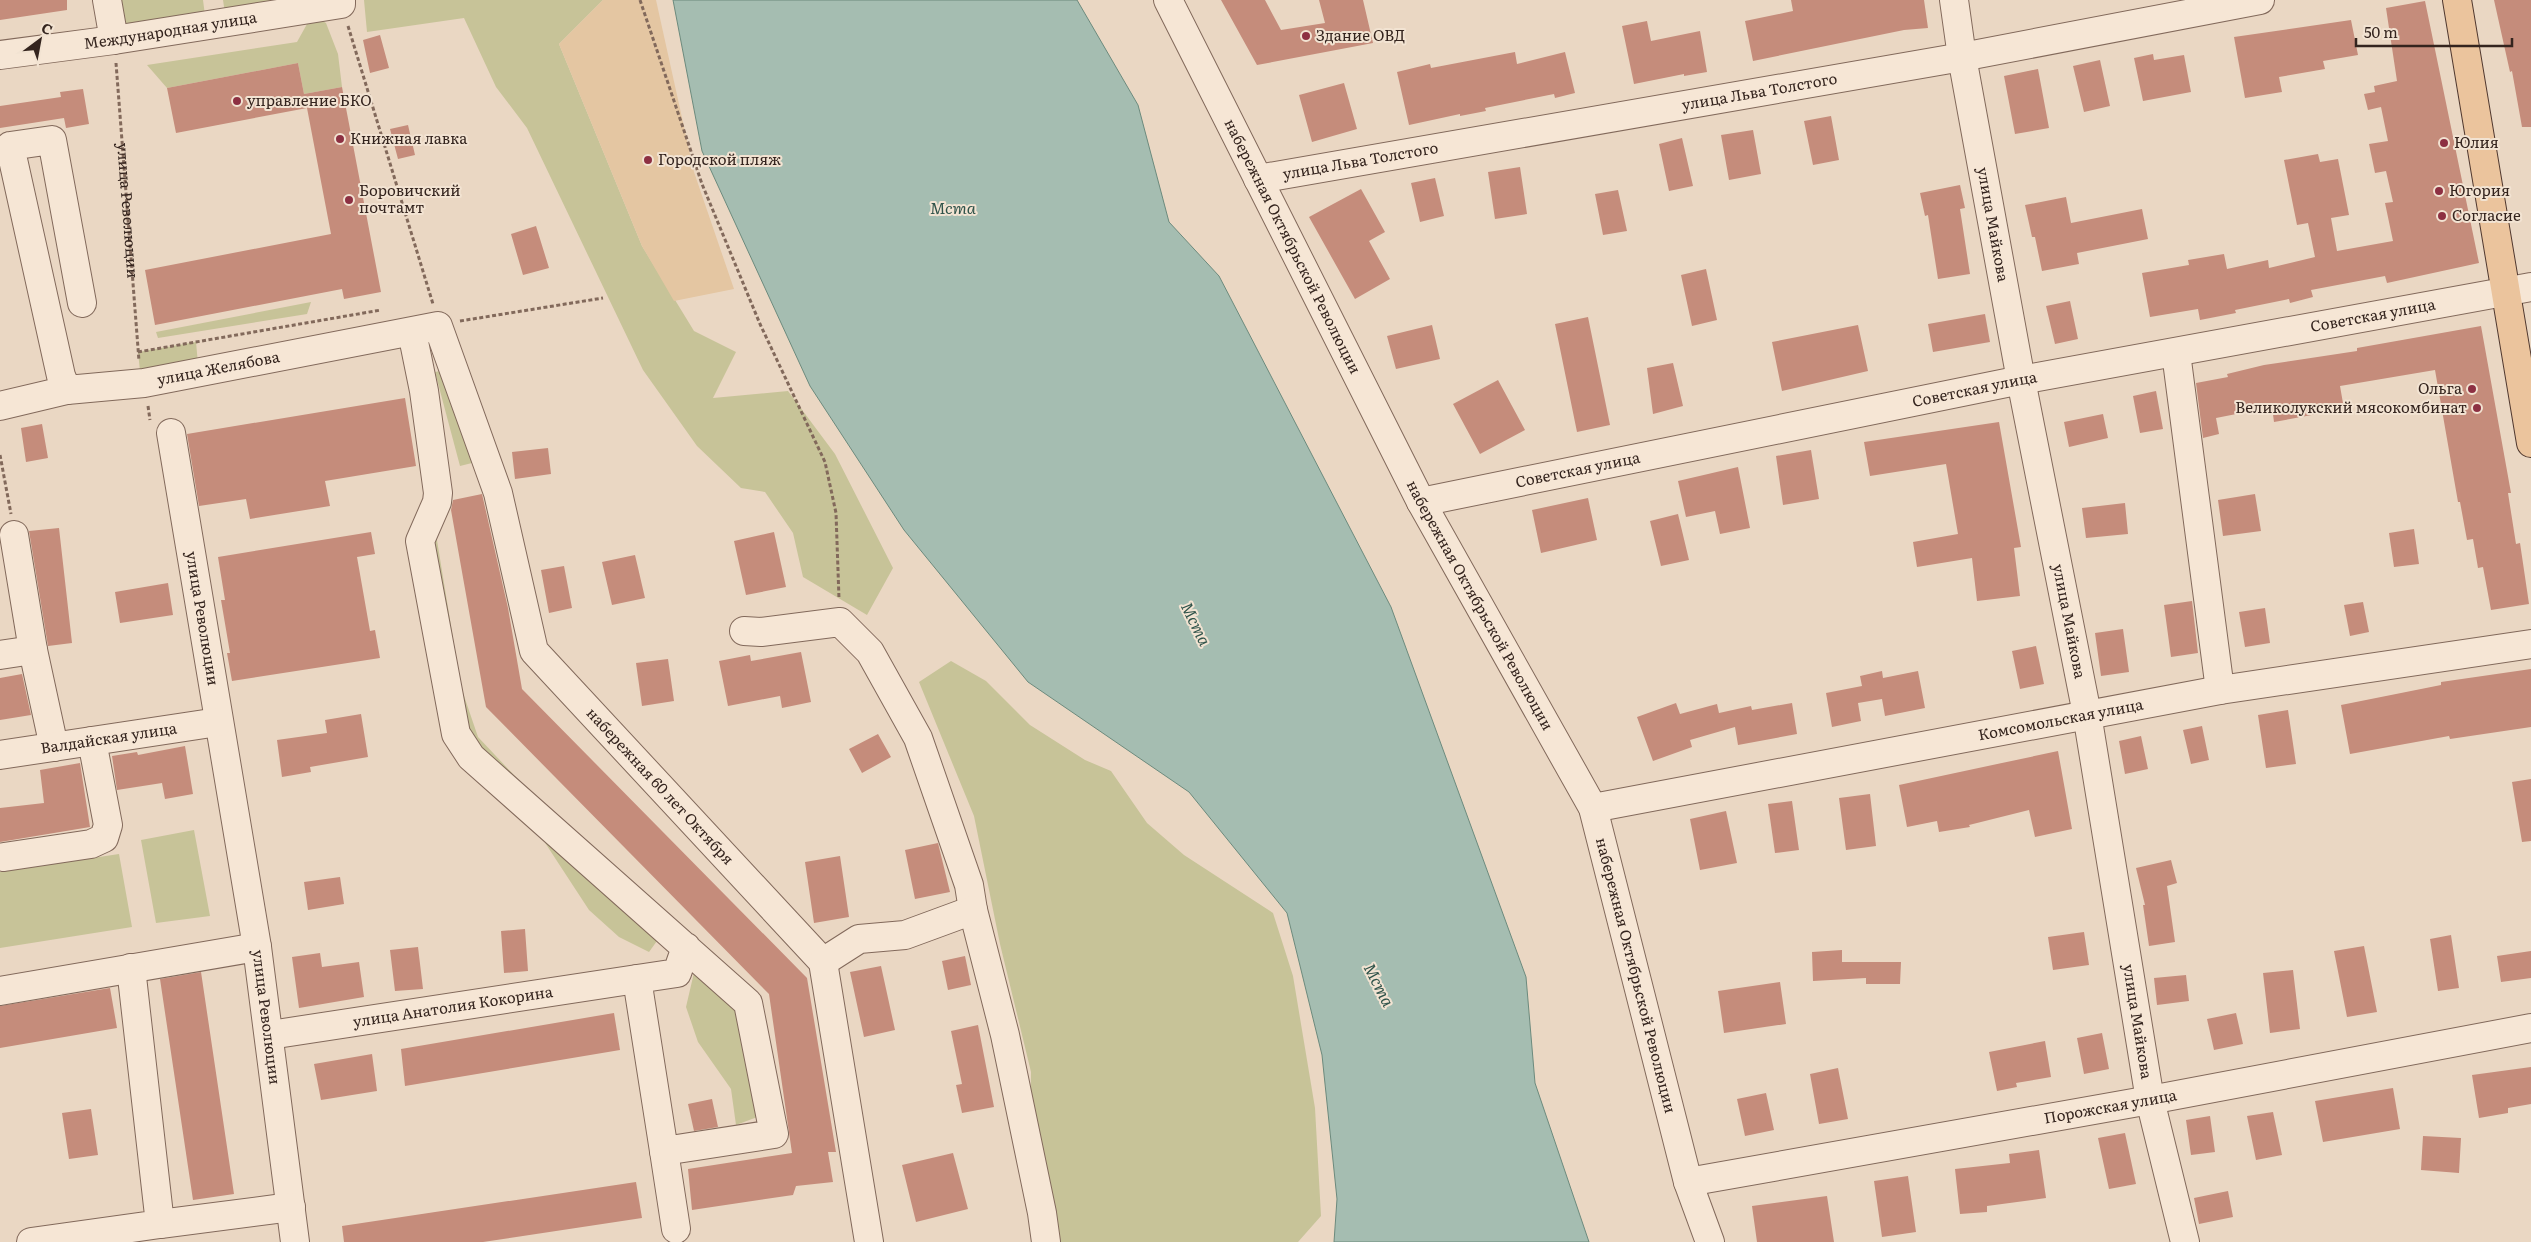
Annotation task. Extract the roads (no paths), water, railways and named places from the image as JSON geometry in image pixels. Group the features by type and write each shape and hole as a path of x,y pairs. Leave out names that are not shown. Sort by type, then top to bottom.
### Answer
{"main road":[{"path":"2457,0 2518,289 2531,443"}],"street":[{"path":"107,0 114,40"},
{"name":"набережная Октябрьской Революции","path":"1168,0 1421,502 1593,808 1688,1182 1710,1242"},
{"name":"улица Майкова","path":"1954,0 1962,57 2021,380 2087,714 2150,1100 2185,1242"},
{"name":"улица Льва Толстого","path":"1258,179 1962,57 2260,0"},
{"name":"Международная улица","path":"0,55 114,40 341,2"},
{"path":"68,390 61,376 10,146 52,140 82,303"},
{"name":"Советская улица","path":"1421,502 2021,380 2518,289"},
{"name":"улица Желябова","path":"0,406 68,390 144,382 412,332 437,317"},
{"name":"набережная 60 лет Октября","path":"437,317 498,493 534,651 823,962"},
{"path":"412,332 424,391 438,493 437,502 420,541 456,734 470,757 748,1003 774,1134 664,1151"},
{"path":"2176,353 2220,690"},
{"name":"улица Революции","path":"161,427 190,543 218,722 257,947 270,1035 295,1242"},
{"path":"14,534 33,650 54,746"},
{"path":"744,631 761,632 840,622 870,652 918,738 970,885 973,910 1005,1035 1042,1213 1046,1242"},
{"name":"Комсомольская улица","path":"1593,808 2220,690 2531,644"},
{"path":"0,656 33,650"},
{"name":"Валдайская улица","path":"0,755 218,722"},
{"path":"4,857 91,844 104,838 108,826 92,741"},
{"path":"869,1242 823,962 859,939 905,935 973,910"},
{"path":"0,991 257,947"},
{"name":"улица Анатолия Кокорина","path":"270,1035 676,973 686,947"},
{"path":"131,968 160,1224"},
{"path":"637,979 676,1229"},
{"name":"Порожская улица","path":"1688,1182 2150,1100 2531,1028"},
{"path":"31,1242 290,1207"}],"water":[{"name":"Мста","path":"673,0 1077,0 1138,105 1169,222 1219,276 1391,607 1526,977 1535,1083 1589,1242 1334,1242 1337,1199 1322,1055 1287,913 1189,792 1028,682 904,530 810,386 702,151"}],"place":[{"name":"Здание ОВД","path":"1306,36"},
{"name":"управление БКО","path":"237,101"},
{"name":"Книжная лавка","path":"340,139"},
{"name":"Юлия","path":"2444,143"},
{"name":"Городской пляж","path":"648,160"},
{"name":"Югория","path":"2439,191"},
{"name":"Боровичский почтамт","path":"349,200"},
{"name":"Согласие","path":"2442,216"},
{"name":"Ольга","path":"2472,389"},
{"name":"Великолукский мясокомбинат","path":"2477,408"}]}
